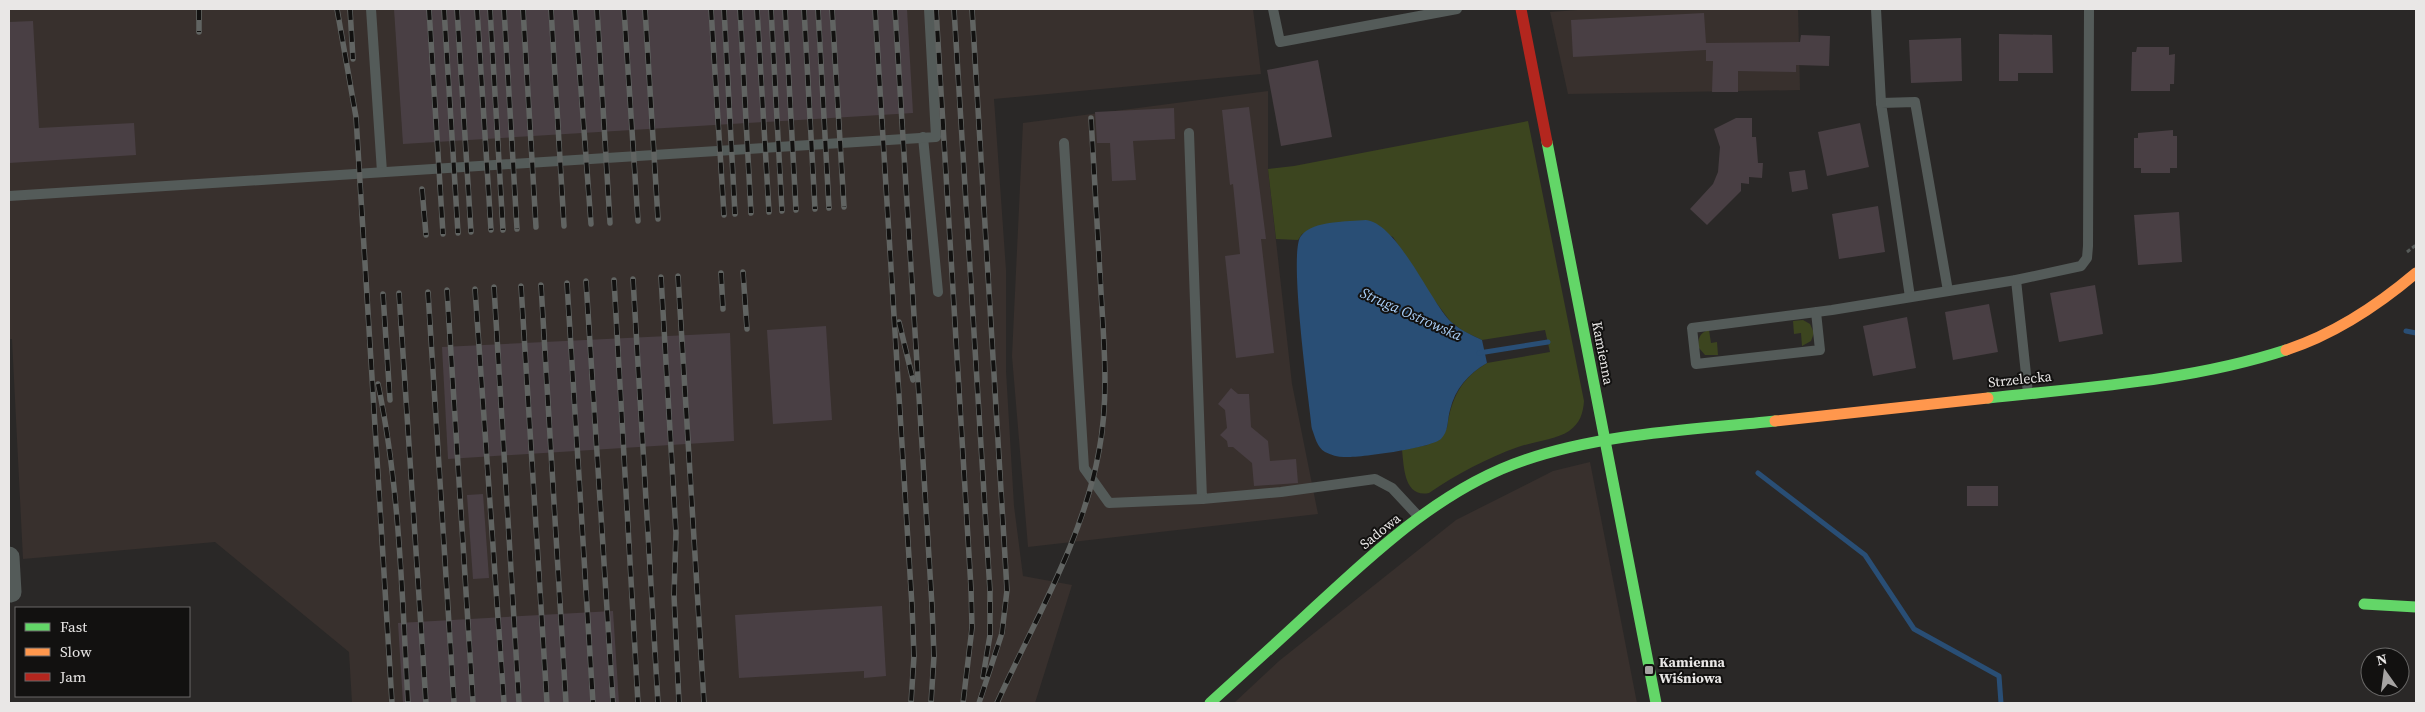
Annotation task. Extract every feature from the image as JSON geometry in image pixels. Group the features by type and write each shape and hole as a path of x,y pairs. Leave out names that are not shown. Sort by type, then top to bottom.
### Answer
{"street":[{"name":"Kamienna","path":"1521,9 1603,440 1656,703"},
{"name":"Strzelecka","path":"1603,440 2182,376 2259,360 2298,347 2337,329 2377,304 2416,274"},
{"name":"Sadowa","path":"1210,703 1370,557 1419,518 1476,481 1524,460 1557,450 1603,440"},
{"path":"9,557 11,592 9,592"},
{"path":"2364,604 2416,607"}],"lane":[{"path":"371,9 382,172"},
{"path":"9,196 936,137 929,9"},
{"path":"1273,9 1280,42 1411,13 1457,9"},
{"path":"1876,9 1881,103 1910,297"},
{"path":"1816,312 1820,350 1696,364 1692,328 1816,312 1948,291 2016,280 2081,266 2087,258 2089,9"},
{"path":"1881,103 1915,102 1948,291"},
{"path":"1189,133 1202,499"},
{"path":"923,137 938,292"},
{"path":"1064,144 1084,468 1109,503 1202,499 1281,492 1376,478 1392,488 1419,518"},
{"path":"2016,280 2028,394"}],"shaded area":[{"path":"9,9 1253,9 1261,74 994,99 1006,270 1006,371 1014,506 1023,576 1072,585 1035,703 352,703 349,652 215,542 23,559 12,339 9,339"},
{"path":"1591,9 1798,9 1800,90 1568,94 1550,12"},
{"path":"1268,91 1268,169 1292,384 1318,514 1028,547 1012,356 1023,123"},
{"path":"1590,462 1637,703 1234,703 1279,661 1456,520 1553,471"}],"green space":[{"path":"1528,121 1584,401 1582,414 1576,425 1564,434 1506,451 1450,479 1429,493 1421,493 1415,491 1407,480 1402,450 1427,445 1447,428 1451,408 1459,390 1470,375 1487,363 1550,352 1545,330 1482,340 1463,331 1450,321 1429,293 1393,237 1357,221 1322,226 1302,234 1298,240 1276,239 1268,169 1294,166"},
{"path":"1803,320 1810,324 1814,333 1811,341 1802,346 1801,333 1794,334 1793,321"},
{"path":"1709,330 1711,343 1717,342 1718,355 1705,355 1699,348 1700,336 1703,332"}],"water":[{"path":"1366,220 1377,224 1400,247 1449,320 1460,329 1482,340 1487,363 1468,377 1455,395 1444,436 1441,439 1424,446 1394,452 1342,457 1322,450 1312,429 1298,296 1298,247 1301,236 1314,227 1322,224"}],"building":[{"path":"394,9 907,9 913,113 403,144"},
{"path":"1704,13 1706,43 1800,42 1801,35 1830,36 1829,66 1796,65 1796,72 1738,71 1738,92 1712,92 1713,61 1706,61 1706,50 1573,57 1571,20"},
{"path":"33,21 39,128 134,123 136,155 9,163 9,22"},
{"path":"1999,34 2052,35 2053,73 2018,73 2018,81 1999,81"},
{"path":"1961,38 1962,81 1911,83 1909,40"},
{"path":"2137,47 2169,47 2169,55 2175,54 2174,84 2170,84 2170,91 2131,91 2132,52 2136,52"},
{"path":"1318,60 1332,137 1281,146 1267,70"},
{"path":"1249,107 1266,239 1261,239 1274,353 1236,358 1225,256 1240,254 1233,184 1230,185 1222,110"},
{"path":"1174,108 1175,139 1133,141 1136,180 1112,181 1110,143 1097,143 1095,112"},
{"path":"1736,118 1752,118 1752,137 1756,137 1758,163 1763,163 1762,178 1749,177 1749,184 1741,183 1741,191 1707,225 1690,209 1713,184 1718,172 1720,147 1714,129"},
{"path":"1860,123 1869,167 1827,176 1818,132"},
{"path":"2173,130 2173,136 2177,136 2177,168 2170,168 2170,173 2141,173 2141,168 2134,168 2134,138 2138,138 2138,133"},
{"path":"1805,170 1808,189 1792,192 1789,172"},
{"path":"1878,206 1885,252 1839,259 1832,214"},
{"path":"2179,212 2182,262 2138,265 2134,215"},
{"path":"2095,285 2103,334 2059,342 2050,293"},
{"path":"1989,304 1998,352 1953,360 1945,312"},
{"path":"1907,317 1916,368 1873,376 1863,326"},
{"path":"826,326 832,420 773,424 767,330"},
{"path":"730,333 734,441 448,459 442,347"},
{"path":"1231,388 1238,394 1249,394 1251,427 1268,441 1270,461 1296,459 1298,483 1254,486 1252,463 1233,447 1228,447 1227,441 1220,435 1227,428 1225,410 1218,404"},
{"path":"1967,486 1998,486 1998,506 1967,506"},
{"path":"483,494 489,578 473,579 467,495"},
{"path":"882,606 886,676 864,678 864,671 739,678 735,615"},
{"path":"613,611 619,703 403,703 398,623"}],"waterway":[{"name":"Struga Ostrowska","path":"2406,331 2416,333"},
{"name":"Struga Ostrowska","path":"1479,353 1548,342"},
{"path":"1758,473 1865,555 1914,629 1999,676 2001,703"}],"railway":[{"path":"199,9 199,32"},
{"path":"337,9 356,117 392,703"},
{"path":"350,9 353,59"},
{"path":"429,9 443,234"},
{"path":"444,9 458,233"},
{"path":"457,9 471,232"},
{"path":"477,9 491,230"},
{"path":"490,9 503,230"},
{"path":"504,9 517,229"},
{"path":"523,9 536,227"},
{"path":"551,9 564,226"},
{"path":"575,9 591,224"},
{"path":"597,9 610,223"},
{"path":"624,9 638,221"},
{"path":"645,9 658,219"},
{"path":"711,9 724,215"},
{"path":"724,9 735,214"},
{"path":"740,9 751,213"},
{"path":"757,9 769,212"},
{"path":"771,9 782,211"},
{"path":"785,9 796,210"},
{"path":"804,9 815,209"},
{"path":"818,9 829,208"},
{"path":"832,9 844,207"},
{"path":"875,9 912,606 914,656 911,703"},
{"path":"895,9 932,606 934,656 931,703"},
{"path":"936,9 971,588 972,628 963,703"},
{"path":"954,9 990,591 990,635 983,677"},
{"path":"972,9 1007,590 1002,633 979,703"},
{"path":"997,703 1056,580 1082,516 1092,484 1099,451 1104,412 1105,372 1091,118"},
{"path":"422,189 426,235"},
{"path":"743,272 747,329"},
{"path":"721,273 723,309"},
{"path":"678,276 704,703"},
{"path":"661,277 676,533 674,595 679,703"},
{"path":"633,279 658,703"},
{"path":"614,280 638,703"},
{"path":"586,281 613,703"},
{"path":"567,283 593,703"},
{"path":"541,285 566,703"},
{"path":"521,286 547,703"},
{"path":"494,287 519,703"},
{"path":"475,289 504,703"},
{"path":"447,290 473,703"},
{"path":"428,292 454,703"},
{"path":"399,293 426,703"},
{"path":"383,294 390,400"},
{"path":"899,322 913,380"},
{"path":"378,384 396,503 408,703"}],"traffic: fast":[{"path":"1547,142 1656,703"},
{"path":"1988,398 2138,382 2176,376 2250,361 2286,350"},
{"path":"1210,703 1339,584 1388,542 1440,503 1467,486 1495,472 1555,451 1617,438 1775,421"},
{"path":"2364,604 2416,607"}],"traffic: slow":[{"path":"2286,350 2322,336 2355,318 2386,297 2416,273"},
{"path":"1775,421 1988,398"}],"traffic: jam":[{"path":"1521,9 1547,142"}],"place":[{"name":"Kamienna Wiśniowa","path":"1649,670"}]}
